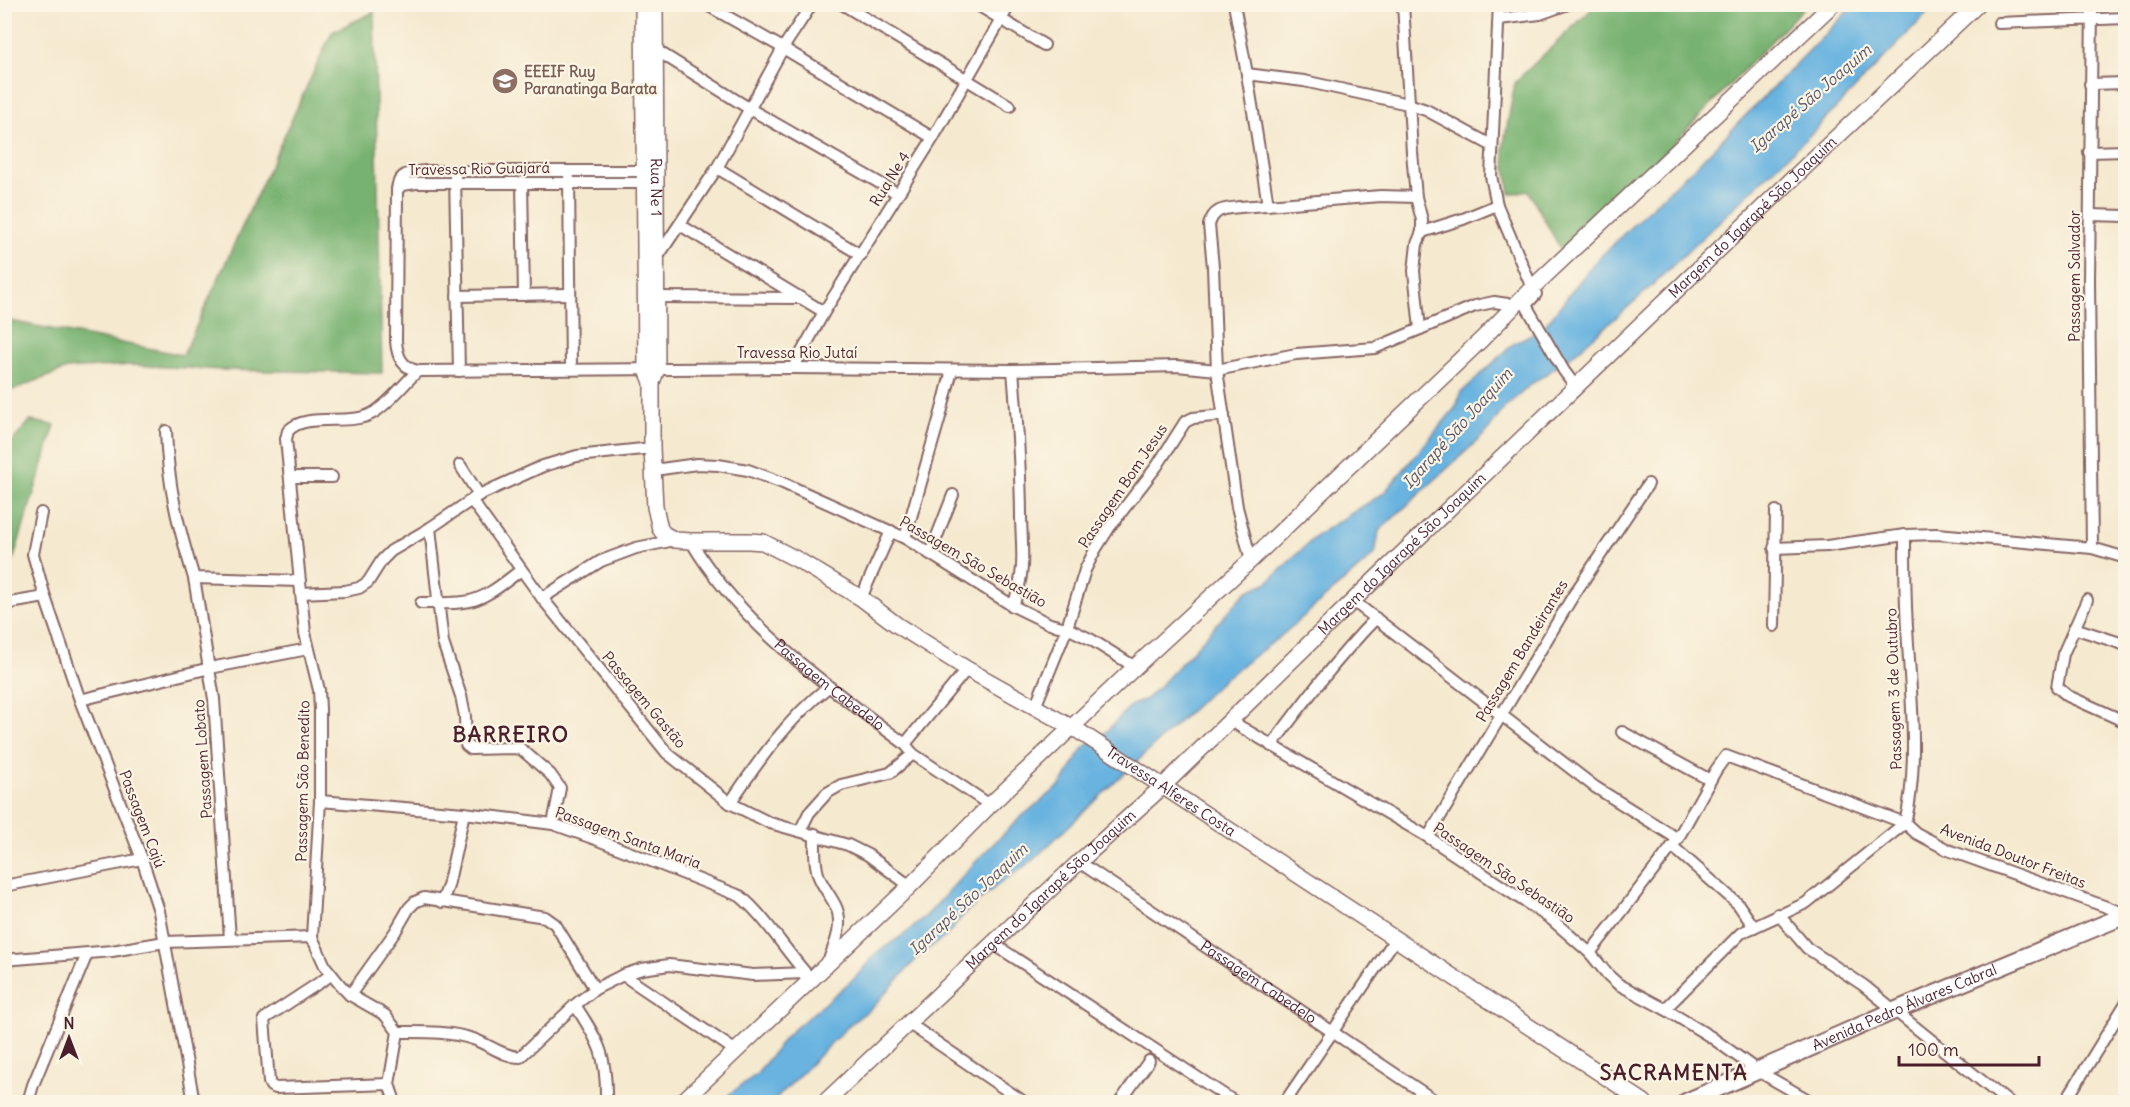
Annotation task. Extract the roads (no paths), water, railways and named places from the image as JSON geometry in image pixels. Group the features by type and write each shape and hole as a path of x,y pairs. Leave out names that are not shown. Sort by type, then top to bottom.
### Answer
{"main road":[{"name":"Avenida Pedro Álvares Cabral","path":"1686,1102 1894,1011 2126,915"}],"street":[{"name":"Rua Ne 1","path":"643,4 652,373"},
{"name":"Rua Ne 1","path":"652,373 657,258 649,177 656,50 655,4"},
{"path":"705,4 933,138"},
{"path":"657,258 717,168 783,48 812,4"},
{"path":"842,4 1010,106"},
{"path":"976,4 1044,45"},
{"name":"Rua Ne 4","path":"793,368 824,312 933,138 1010,4"},
{"path":"1234,4 1268,205"},
{"path":"1403,4 1408,104 1416,197 1420,208 1422,232 1417,244 1414,271 1420,329"},
{"path":"1499,4 1491,176 1497,204 1532,288"},
{"path":"1499,19 1540,14 1568,4"},
{"path":"682,1102 736,1051 808,976 828,963 910,886 990,805 1076,730 1135,667 1251,561 1532,288 1833,4"},
{"name":"Margem do Igarapé São Joaquim","path":"825,1102 1229,720 1978,4"},
{"name":"Passagem Salvador","path":"2092,4 2090,84 2092,548"},
{"path":"1998,23 2126,18"},
{"path":"656,50 750,109 897,194"},
{"path":"1247,74 1304,81 1408,104 1426,110 1491,145"},
{"path":"2090,84 2126,83"},
{"path":"2090,152 2126,151"},
{"path":"717,168 861,255"},
{"name":"Travessa Rio Guajará","path":"397,190 398,180 407,174 455,171 569,183 649,177"},
{"path":"455,171 459,371"},
{"name":"Travessa Rio Guajará","path":"397,190 408,183 519,179 570,171 649,177"},
{"path":"570,171 571,369"},
{"path":"519,179 524,295"},
{"path":"397,190 396,351 409,369 418,371"},
{"path":"1251,561 1237,507 1216,370 1213,267 1209,225 1213,214 1219,211 1268,205 1381,196 1416,197"},
{"path":"1422,232 1463,219 1497,204"},
{"path":"2090,215 2126,216"},
{"path":"680,225 824,312"},
{"path":"1545,276 1547,282 1526,306 1564,371 1576,387"},
{"path":"457,296 570,294"},
{"path":"657,297 801,298"},
{"name":"Travessa Rio Jutaí","path":"418,371 571,369 652,373 793,368 1013,370 1177,366 1216,370 1296,354 1376,348 1486,303 1515,305"},
{"path":"904,538 952,370"},
{"path":"1013,370 1021,471 1023,558 1023,573 1013,606"},
{"name":"Passagem São Benedito","path":"398,1032 391,1020 350,995 331,975 312,937 320,801 320,709 319,690 308,649 286,439 291,427 309,422 362,418 373,413 418,371"},
{"path":"652,373 655,507 660,530 675,540"},
{"name":"Passagem Bom Jesus","path":"1035,707 1067,628 1085,570 1109,528 1156,466 1185,422 1193,418 1224,415"},
{"name":"Passagem Lobato","path":"166,431 167,464 173,502 194,578 210,668 230,939"},
{"path":"301,593 359,588 368,582 382,560 391,551 476,498 561,459 652,448"},
{"name":"Passagem São Sebastião","path":"654,470 697,464 718,465 748,470 783,483 891,531 1013,606 1050,624 1067,628 1090,639 1135,667"},
{"name":"Passagem Gastão","path":"460,465 476,498 521,570 667,753 730,803 770,823 848,845 868,855 910,886"},
{"path":"290,477 332,477"},
{"name":"Passagem Bandeirantes","path":"1428,837 1573,596 1648,484"},
{"path":"930,554 953,495"},
{"path":"1774,626 1776,511"},
{"name":"Passagem Cajú","path":"41,513 33,554 80,700 142,859 159,911 194,1102"},
{"path":"430,528 443,643 457,682 465,717 466,745 471,749 521,749 550,774 560,788 553,824"},
{"path":"861,598 891,531"},
{"path":"1774,548 1827,546 1905,535 1937,534 2092,548 2126,558"},
{"name":"Passagem 3 de Outubro","path":"1905,535 1912,759 1910,806 1905,823"},
{"path":"542,598 601,561 636,548 675,540"},
{"name":"Travessa Alferes Costa","path":"675,540 763,542 798,560 861,598 897,625 967,669 1076,730 1644,1102"},
{"name":"Passagem Cabedelo","path":"691,542 705,564 748,614 828,687 904,744 913,754 990,805"},
{"path":"421,603 473,600 491,591 521,570"},
{"path":"194,578 300,581"},
{"path":"4,604 45,597"},
{"path":"2087,600 2059,668 2056,687 2063,693 2126,722"},
{"path":"1353,601 1595,787 1675,842 1738,904 1754,927"},
{"path":"1271,746 1349,646 1376,618"},
{"path":"2074,627 2126,645"},
{"path":"80,700 210,668 308,649"},
{"path":"904,744 967,669"},
{"path":"730,803 764,753 814,698 828,687"},
{"name":"Passagem São Sebastião","path":"1229,720 1428,837 1551,919 1590,953 1618,984 1665,1009 1711,1037 1758,1071 1812,1102"},
{"path":"1590,953 1675,842 1710,780 1622,732"},
{"path":"800,831 809,813 827,793 848,783 890,773 913,754"},
{"name":"Avenida Doutor Freitas","path":"1710,780 1726,756 1905,823 1916,833 1948,850 2126,915"},
{"name":"Passagem Santa Maria","path":"320,801 464,813 553,824 598,840 740,896 808,976"},
{"path":"442,902 453,866 464,813"},
{"path":"1665,1009 1741,933 1806,903 1905,823"},
{"path":"814,834 819,878 837,908 840,918 839,929 828,963"},
{"path":"4,886 142,859"},
{"name":"Passagem Cabedelo","path":"1079,862 1437,1102"},
{"path":"350,995 414,902 424,898 545,917 555,924 595,989"},
{"path":"1778,914 1807,948 1863,985 2007,1102"},
{"path":"4,960 87,954 165,942 312,937"},
{"path":"1285,1102 1396,938"},
{"path":"992,943 1235,1102"},
{"path":"28,1102 87,954"},
{"path":"394,1102 389,1084 398,1032 460,1035 475,1039 512,1056 520,1057 595,989 623,975 642,969 669,966 753,975 808,976"},
{"path":"331,975 264,1018 271,1086 276,1088 389,1084"},
{"path":"623,975 736,1051"},
{"path":"2065,1102 2126,1003"},
{"path":"575,1005 591,1030 604,1058 606,1102"},
{"path":"908,1023 1024,1102"},
{"path":"1120,1102 1149,1061"}],"water":[{"name":"Igarapé São Joaquim","path":"1854,5 1935,5 1815,130 1642,295 1568,359 1533,383 1505,407 1487,432 1379,531 1375,554 1281,636 1225,678 1032,861 995,887 964,914 947,936 923,952 873,1007 849,1025 773,1102 723,1102 731,1093 757,1074 786,1036 857,976 876,953 909,931 928,914 981,856 1021,817 1061,785 1084,747 1107,731 1130,706 1146,699 1163,683 1246,592 1268,582 1317,535 1384,493 1456,407 1461,393 1514,343 1543,328 1594,263 1701,161"}],"place":[{"name":"EEEIF Ruy Paranatinga Barata","path":"505,81"}],"district":[{"name":"BARREIRO","path":"511,735"},
{"name":"SACRAMENTA","path":"1674,1073"}]}
